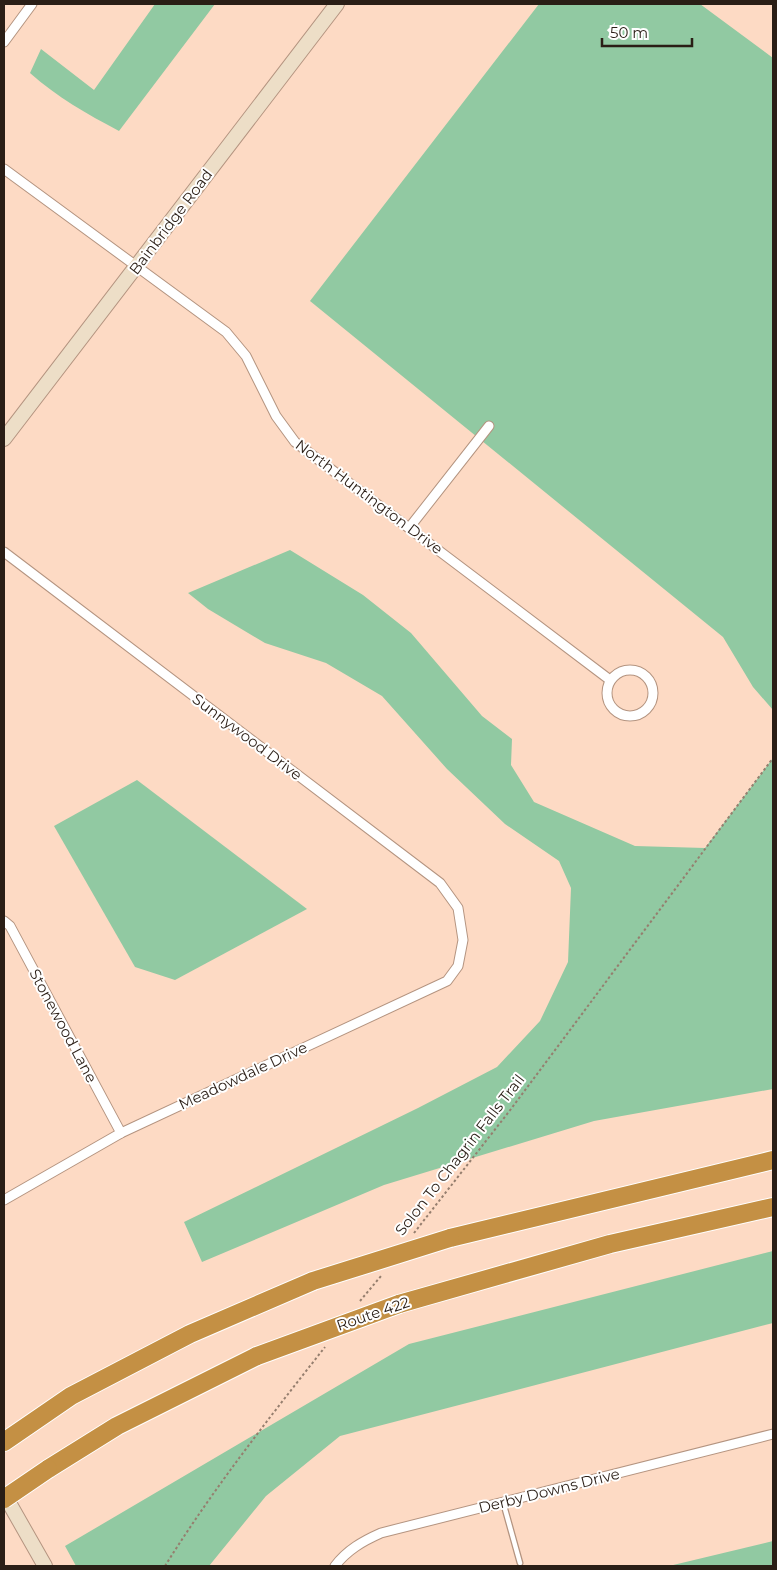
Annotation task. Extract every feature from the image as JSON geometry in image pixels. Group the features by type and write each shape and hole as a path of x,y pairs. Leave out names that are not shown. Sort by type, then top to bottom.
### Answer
{"highway":[{"path":"4,1442 71,1396 190,1334 313,1281 450,1238 773,1160"},
{"name":"Route 422","path":"4,1499 48,1468 118,1426 257,1356 399,1304 610,1244 773,1207"}],"street":[{"path":"4,42 32,4"},
{"name":"Bainbridge Road","path":"4,440 338,4"},
{"name":"North Huntington Drive","path":"4,169 226,332 246,356 276,416 295,442 610,680"},
{"path":"409,528 489,426"},
{"name":"Sunnywood Drive","path":"4,552 440,882 458,908 463,940"},
{"path":"630,670 644,675 650,681 653,696 647,710 633,717 618,714 612,709 606,695 610,680 616,674 630,670"},
{"name":"Stonewood Lane","path":"4,921 10,926 121,1134"},
{"name":"Meadowdale Drive","path":"4,1200 121,1134 447,981 458,966 463,940"},
{"name":"Derby Downs Drive","path":"335,1566 341,1558 361,1543 381,1533 773,1434"},
{"path":"4,1494 45,1566"}],"lane":[{"path":"504,1502 520,1563"}],"path":[{"name":"Solon To Chagrin Falls Trail","path":"413,1235 511,1109 773,758"},
{"path":"357,1306 382,1274"},
{"path":"165,1566 187,1530 326,1345"}],"green space":[{"path":"155,4 215,4 119,131 73,105 30,73 41,49 94,90"},
{"path":"539,4 700,4 773,58 773,710 753,687 723,637 310,301"},
{"path":"290,550 363,595 411,633 482,716 512,739 511,765 534,802 635,846 705,848 773,758 773,1089 594,1121 384,1185 202,1262 184,1222 418,1108 497,1067 540,1021 568,962 571,888 559,861 505,824 447,769 382,696 326,663 265,643 208,609 188,593"},
{"path":"137,780 307,909 175,980 135,967 54,826"},
{"path":"773,1251 773,1323 340,1436 266,1496 209,1566 76,1566 65,1546 409,1344"},
{"path":"773,1541 773,1566 669,1566"}]}
